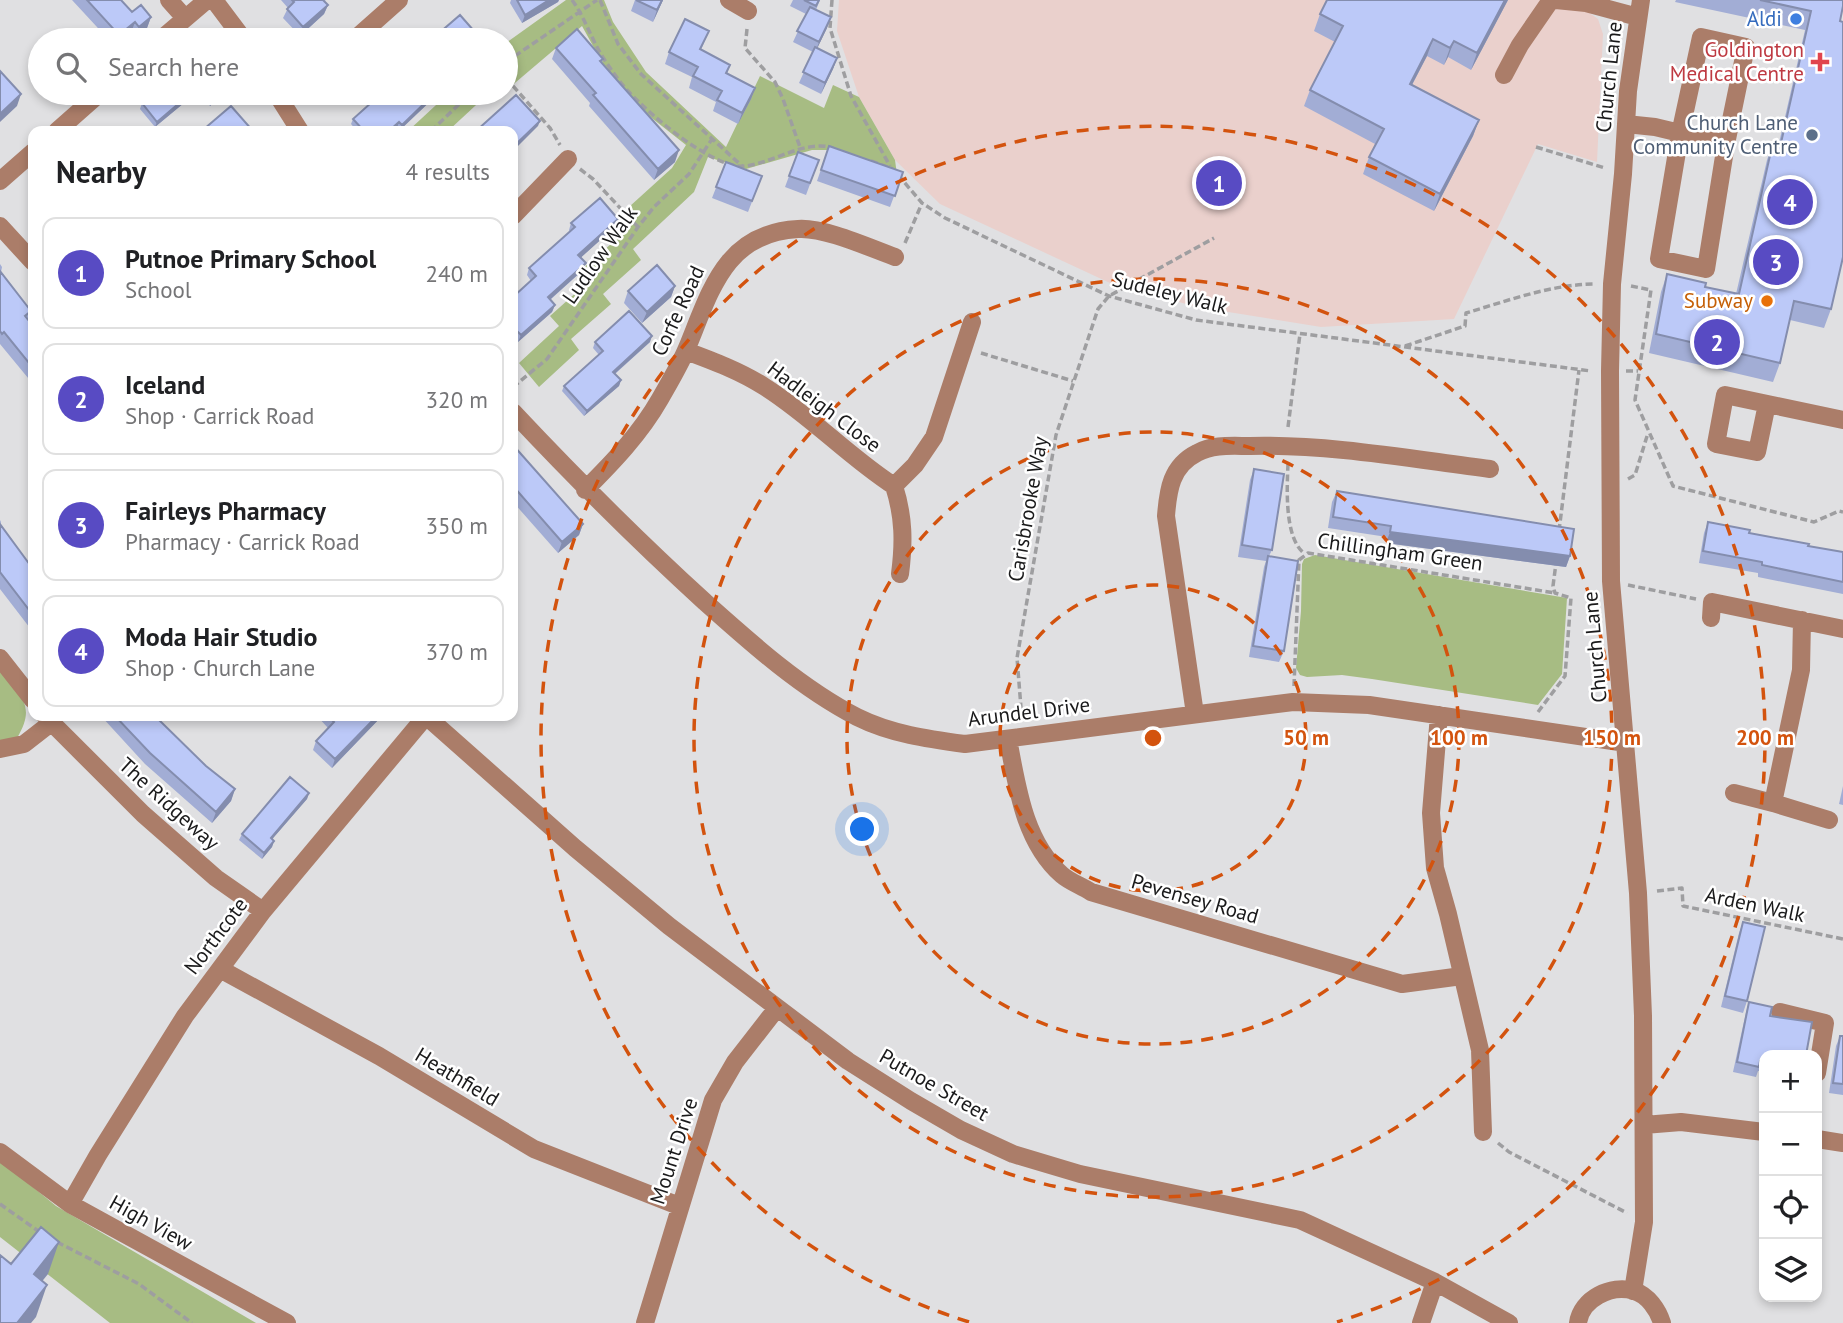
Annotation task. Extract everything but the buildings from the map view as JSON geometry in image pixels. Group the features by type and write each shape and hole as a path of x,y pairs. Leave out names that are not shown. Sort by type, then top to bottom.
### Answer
{"street":[{"path":"169,0 185,18"},
{"path":"174,28 207,0"},
{"path":"214,0 235,28"},
{"path":"368,28 400,0"},
{"path":"730,0 748,11"},
{"path":"1504,75 1520,46 1553,0 1639,8"},
{"name":"Church Lane","path":"1633,1291 1644,1222 1638,893 1611,581 1609,371 1612,284 1639,8"},
{"path":"1701,37 1746,47 1726,144 1706,269 1659,259 1680,134 1701,37"},
{"path":"63,126 86,105"},
{"path":"289,105 298,126"},
{"path":"1626,124 1655,127 1726,144"},
{"path":"0,181 28,156"},
{"path":"518,211 568,159"},
{"path":"0,226 28,257"},
{"name":"Corfe Road","path":"585,489 623,452 658,403 686,351 708,295 726,263 743,247 772,232 801,228 895,257"},
{"path":"900,574 904,547 903,523 894,486 915,465 934,438 972,322"},
{"name":"Hadleigh Close","path":"686,351 725,365 764,386 793,406 869,470 894,486"},
{"path":"1767,404 1843,420"},
{"name":"Arundel Drive","path":"518,417 585,489 756,648 815,691 858,717 891,731 965,744 1293,702 1369,705 1626,743"},
{"path":"1195,714 1166,516 1168,489 1177,469 1196,453 1219,446 1286,446 1490,469"},
{"path":"1712,610 1802,620 1843,629"},
{"path":"1773,803 1801,670 1802,620"},
{"path":"0,658 28,694"},
{"path":"1439,715 1431,813 1435,868 1480,1050 1483,1132"},
{"name":"The Ridgeway","path":"0,749 24,744 46,721"},
{"name":"The Ridgeway","path":"50,721 143,814 216,878 263,911"},
{"name":"Northcote","path":"70,1203 185,1016 263,911 422,721"},
{"name":"Putnoe Street","path":"432,721 575,848 669,926 848,1060 961,1130 1013,1153 1080,1174 1300,1220 1435,1282 1509,1323"},
{"name":"Pevensey Road","path":"1015,738 1023,810 1041,852 1063,876 1091,892 1402,984 1462,976"},
{"path":"1734,793 1829,820"},
{"name":"Heathfield","path":"220,969 379,1056 534,1149 679,1206"},
{"name":"Mount Drive","path":"645,1323 713,1100 735,1062 777,1009"},
{"path":"1780,1012 1825,1023 1821,1050"},
{"path":"1644,1125 1681,1122 1759,1131"},
{"path":"1822,1140 1843,1143"},
{"name":"High View","path":"0,1152 70,1203 257,1317 287,1323"},
{"path":"1421,1323 1435,1282"},
{"path":"1577,1323 1578,1316 1590,1300 1611,1289 1633,1291 1650,1301 1662,1323"}],"path":[{"path":"572,0 604,59 628,92 667,126 702,151 743,167 816,146 840,150"},
{"path":"518,54 598,0 618,44 640,74 743,167"},
{"path":"832,0 830,29 851,96 891,168"},
{"path":"748,11 745,48 775,82 801,150"},
{"path":"518,92 550,128 568,159 593,179 638,227"},
{"path":"436,126 458,105"},
{"name":"Ludlow Walk","path":"518,383 547,359 638,227 654,207 689,174 712,139"},
{"path":"1536,147 1623,174"},
{"name":"Sudeley Walk","path":"866,159 891,168 922,203 945,218 1109,296 1196,320 1404,346 1465,326 1466,313 1523,296 1582,284 1612,284"},
{"path":"895,257 908,239 922,203"},
{"path":"1109,296 1214,238"},
{"path":"1651,290 1635,400 1673,486 1814,522 1839,511 1843,512"},
{"name":"Carisbrooke Way","path":"1015,738 1017,658 1056,435 1098,309 1109,296"},
{"path":"1459,308 1466,313"},
{"path":"1300,333 1286,446 1289,516 1294,543 1305,554"},
{"path":"1404,346 1579,370 1638,371"},
{"path":"964,348 1073,381"},
{"path":"1559,532 1579,370"},
{"path":"1609,488 1635,475 1648,431"},
{"name":"Chillingham Green","path":"1293,702 1299,560 1305,554 1314,552 1556,593"},
{"path":"1527,728 1565,676 1571,598 1556,593 1553,586 1556,559"},
{"path":"1611,581 1712,610"},
{"name":"Arden Walk","path":"1638,893 1682,888 1683,906 1843,939"},
{"path":"1483,1132 1509,1152 1644,1222"},
{"path":"0,1204 48,1238 139,1284 192,1323"}],"shaded area":[{"path":"839,0 1587,0 1584,9 1598,19 1603,34 1597,162 1538,144 1454,319 1321,327 1197,307 1110,283 940,204 895,160 859,97 837,31"}],"green space":[{"path":"566,0 604,0 613,22 646,72 726,147 760,76 824,108 833,85 859,97 895,160 898,182 890,172 827,150 812,150 746,169 708,157 694,192 633,249 641,260 603,294 611,304 571,339 579,350 539,387 519,363 559,326 550,316 589,281 581,270 619,237 608,226 672,168 686,145 639,108 603,64 582,26 518,80 518,34"},
{"path":"436,105 476,105 453,126 413,126"},
{"path":"1315,555 1567,598 1562,674 1538,705 1342,675 1300,675 1296,668 1302,564 1304,559"},
{"path":"0,669 24,701 26,717 17,738 0,742"},
{"path":"0,1160 56,1206 256,1323 110,1323 0,1237"}],"place":[{"name":"Aldi","path":"1796,19"},
{"name":"Goldington Medical Centre","path":"1820,62"},
{"name":"Church Lane Community Centre","path":"1812,135"},
{"name":"Putnoe Primary School","path":"1219,183"},
{"name":"Moda Hair Studio","path":"1790,202"},
{"name":"Fairleys Pharmacy","path":"1776,262"},
{"name":"Subway","path":"1767,301"},
{"name":"Iceland","path":"1717,342"}]}
